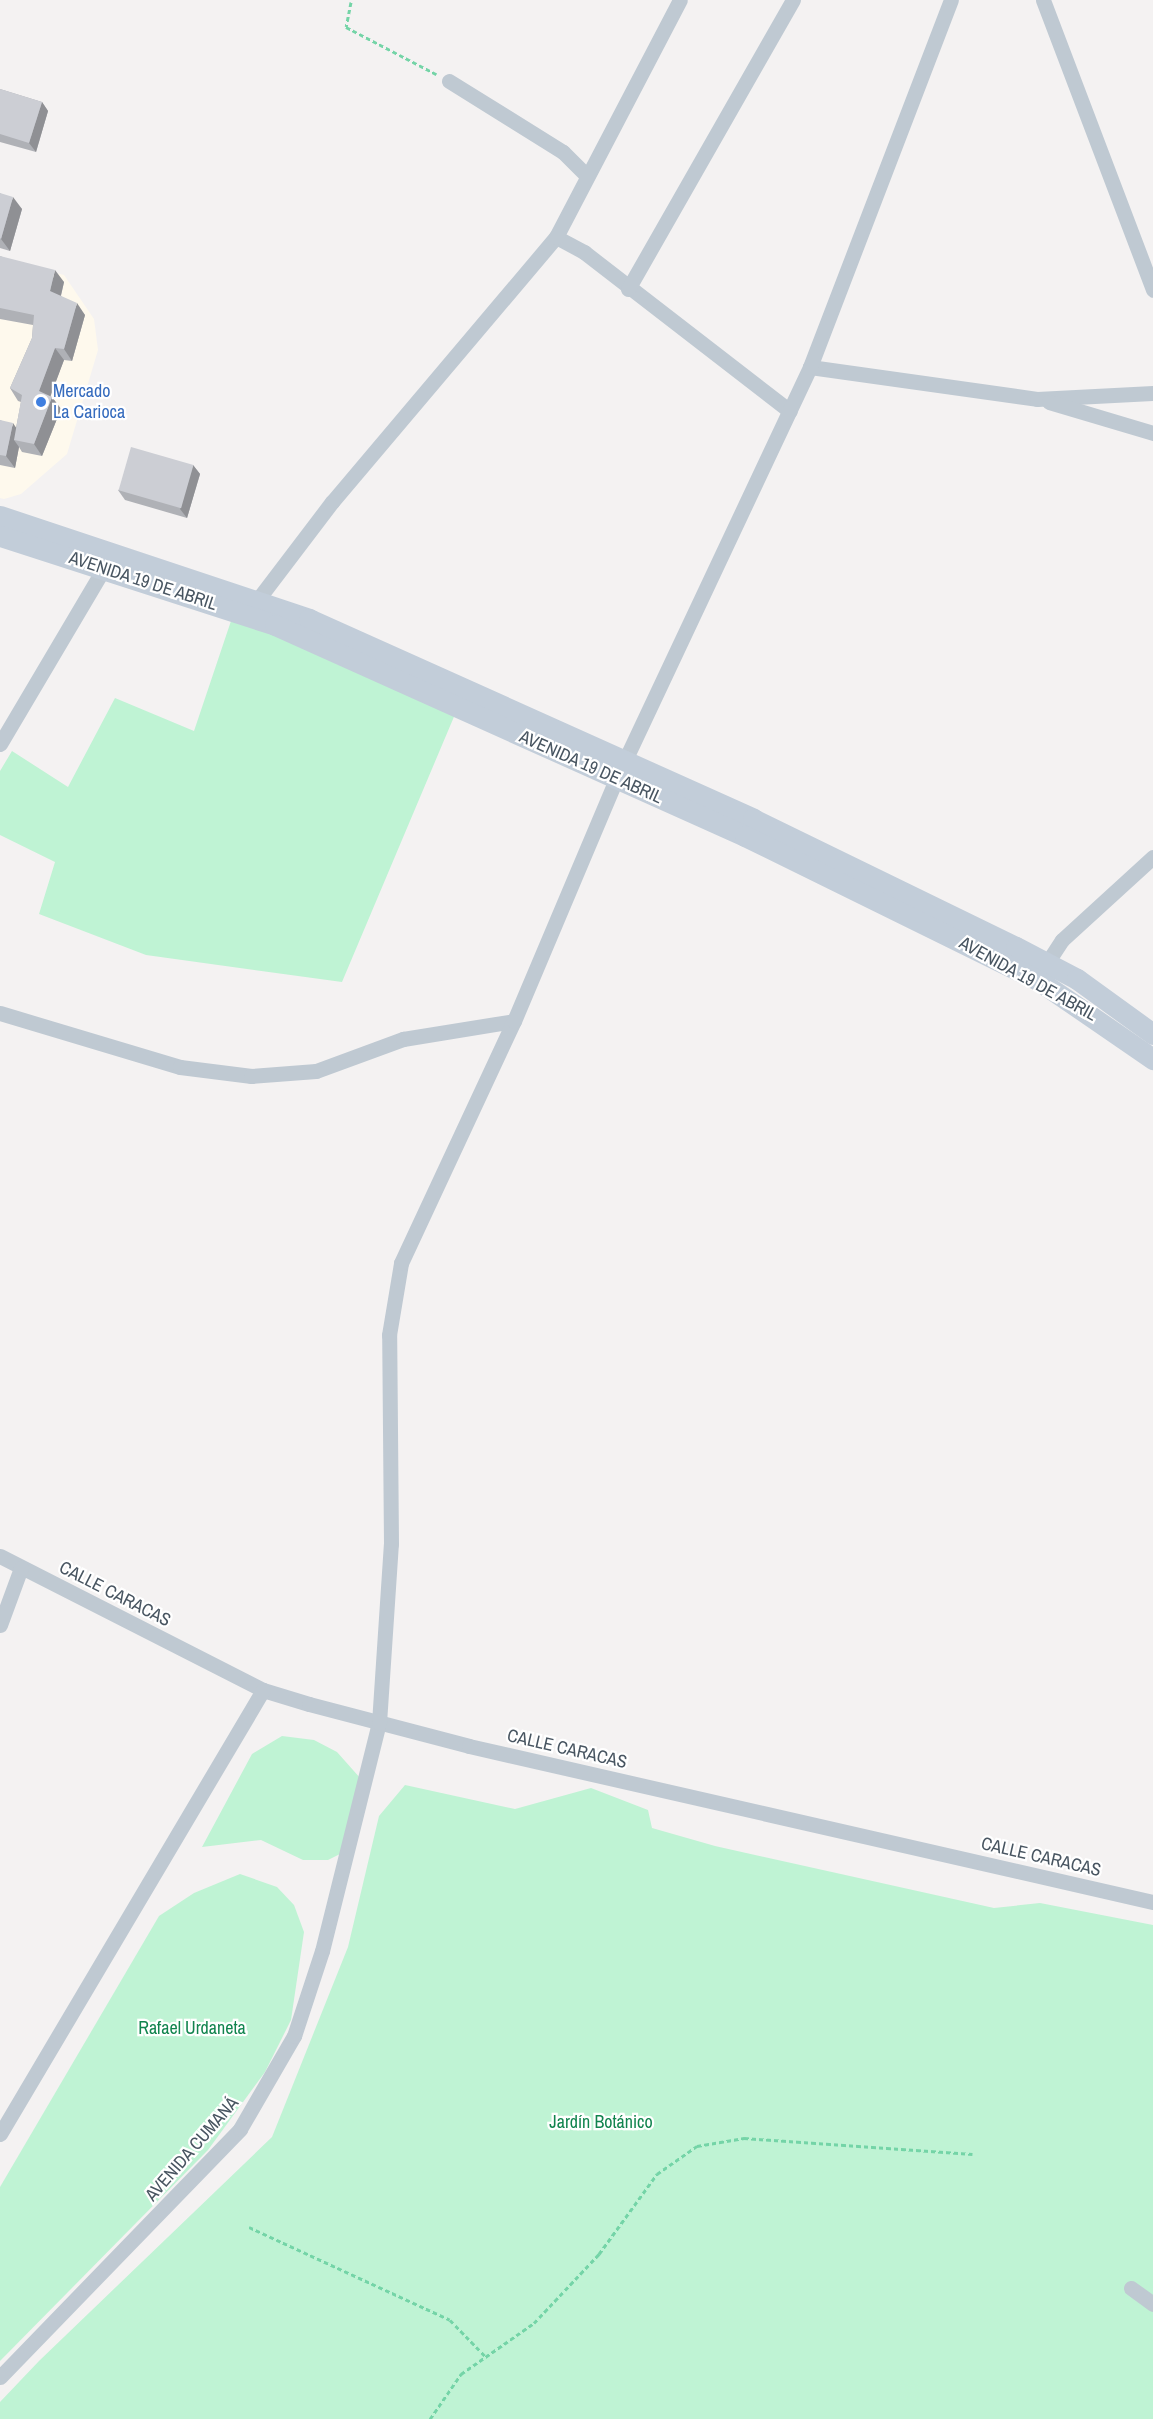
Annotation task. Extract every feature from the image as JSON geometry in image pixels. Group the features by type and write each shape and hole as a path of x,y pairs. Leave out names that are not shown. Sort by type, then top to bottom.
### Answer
{"street":[{"path":"259,598 332,502 556,237 680,0"},
{"path":"628,289 793,0"},
{"name":"AVENIDA CUMANÁ","path":"0,2377 204,2169 240,2129 280,2067 319,1961 379,1723 391,1544 389,1335 401,1263 514,1021 621,770 810,367 951,0"},
{"path":"1043,0 1153,290"},
{"path":"449,81 563,152 587,176"},
{"path":"556,237 584,252 628,289 790,411"},
{"path":"810,367 1037,399 1153,433"},
{"path":"1037,399 1153,393"},
{"name":"AVENIDA 19 DE ABRIL","path":"0,516 259,598 621,770 1047,963 1153,1034"},
{"name":"AVENIDA 19 DE ABRIL","path":"0,536 104,568 293,632 621,770 1007,963 1097,1016 1153,1059"},
{"path":"0,744 104,568"},
{"path":"1047,963 1062,940 1153,856"},
{"path":"0,1013 180,1067 251,1076 316,1071 403,1039 514,1021"},
{"name":"CALLE CARACAS","path":"0,1556 263,1690 379,1723 1153,1902"},
{"path":"0,1625 21,1568"},
{"path":"0,2134 263,1690"},
{"path":"1131,2288 1153,2304"}],"path":[{"path":"351,2 346,27 449,81"},
{"path":"430,2419 461,2374 534,2323 599,2254 657,2174 697,2145 744,2138 972,2154"},
{"path":"249,2227 450,2320 486,2357"}],"shaded area":[{"name":"Mercado La Carioca","path":"0,259 64,275 94,319 98,350 67,454 21,494 4,499 0,498"}],"green space":[{"path":"233,615 456,712 342,982 146,955 39,914 55,862 0,835 0,771 12,751 68,787 115,698 194,731"},
{"path":"282,1736 314,1740 337,1752 361,1779 348,1850 328,1860 303,1860 261,1840 202,1847 252,1754"},
{"name":"Jardín Botánico","path":"405,1785 515,1809 591,1788 648,1810 652,1828 715,1846 994,1908 1040,1903 1153,1925 1153,2419 0,2419 0,2402 39,2361 272,2137 348,1947 379,1816"},
{"name":"Rafael Urdaneta","path":"240,1874 277,1887 294,1905 304,1932 291,2020 265,2072 208,2150 0,2361 0,2187 159,1916 194,1893"}],"building":[{"path":"0,89 42,102 29,143 0,134"},
{"path":"0,193 13,197 1,239 0,238"},
{"path":"0,256 55,270 50,291 77,303 64,349 55,348 39,391 52,397 34,444 14,440 22,395 10,388 32,338 34,315 0,308"},
{"path":"0,420 13,423 6,456 0,455"},
{"path":"131,447 193,465 181,508 119,490"}],"place":[{"name":"Mercado La Carioca","path":"41,402"}]}
